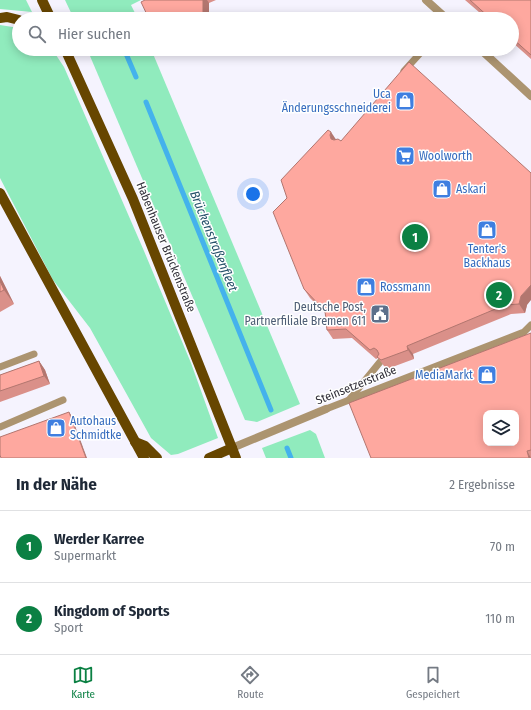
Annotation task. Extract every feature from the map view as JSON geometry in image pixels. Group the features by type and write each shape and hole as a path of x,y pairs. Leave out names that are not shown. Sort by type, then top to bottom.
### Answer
{"main road":[{"path":"42,0 48,12"},
{"path":"0,18 12,18"},
{"name":"Habenhauser Brückenstraße","path":"68,56 133,199 236,458"},
{"path":"0,193 144,458"},
{"path":"135,442 145,446 157,458"},
{"path":"208,458 232,448"}],"street":[{"path":"426,0 439,12"},
{"path":"488,56 531,96"},
{"name":"Steinsetzerstraße","path":"232,448 326,410"}],"lane":[{"path":"401,76 418,56"},
{"name":"Steinsetzerstraße","path":"326,410 524,332 531,325"},
{"path":"0,367 34,354"},
{"path":"349,400 380,362"},
{"path":"0,428 63,400"}],"green space":[{"path":"0,0 26,0 32,12 0,9"},
{"path":"65,0 141,0 131,5 134,12 71,12"},
{"path":"0,25 12,27 12,56 57,56 64,67 191,363 218,438 178,454 171,455 151,438 90,328 53,280 0,178"},
{"path":"90,56 154,56 300,404 257,422 245,420"},
{"path":"310,430 316,434 325,458 266,458 262,448"}],"building":[{"path":"145,0 203,0 203,12 146,12 141,2"},
{"path":"470,0 531,0 531,55 519,44 519,12 483,12"},
{"path":"409,62 531,173 531,285 521,296 519,304 505,305 407,346 408,350 381,360 377,357 379,354 377,350 374,348 370,350 346,329 327,330 325,311 304,289 273,212 287,198 281,180 328,130 331,132 331,139 338,139 341,141"},
{"path":"0,281 4,290 0,292"},
{"name":"MediaMarkt","path":"531,333 531,450 527,451 529,458 371,458 349,403"},
{"path":"39,361 44,376 0,391 0,375"},
{"name":"Autohaus Schmidtke","path":"69,412 86,458 1,458 0,437"}],"waterway":[{"name":"Brückenstraßenfleet","path":"127,56 136,77"},
{"name":"Brückenstraßenfleet","path":"146,102 271,410"},
{"name":"Brückenstraßenfleet","path":"287,448 291,458"}],"place":[{"name":"Uca Änderungsschneiderei","path":"405,101"},
{"name":"Woolworth","path":"405,156"},
{"name":"Askari","path":"442,189"},
{"name":"Tenter's Backhaus","path":"487,230"},
{"name":"Werder Karree","path":"415,237"},
{"name":"Rossmann","path":"366,287"},
{"name":"Kingdom of Sports","path":"499,295"},
{"name":"Deutsche Post, Partnerfiliale Bremen 611","path":"380,314"},
{"name":"MediaMarkt","path":"487,375"},
{"name":"Autohaus Schmidtke","path":"56,428"}]}
